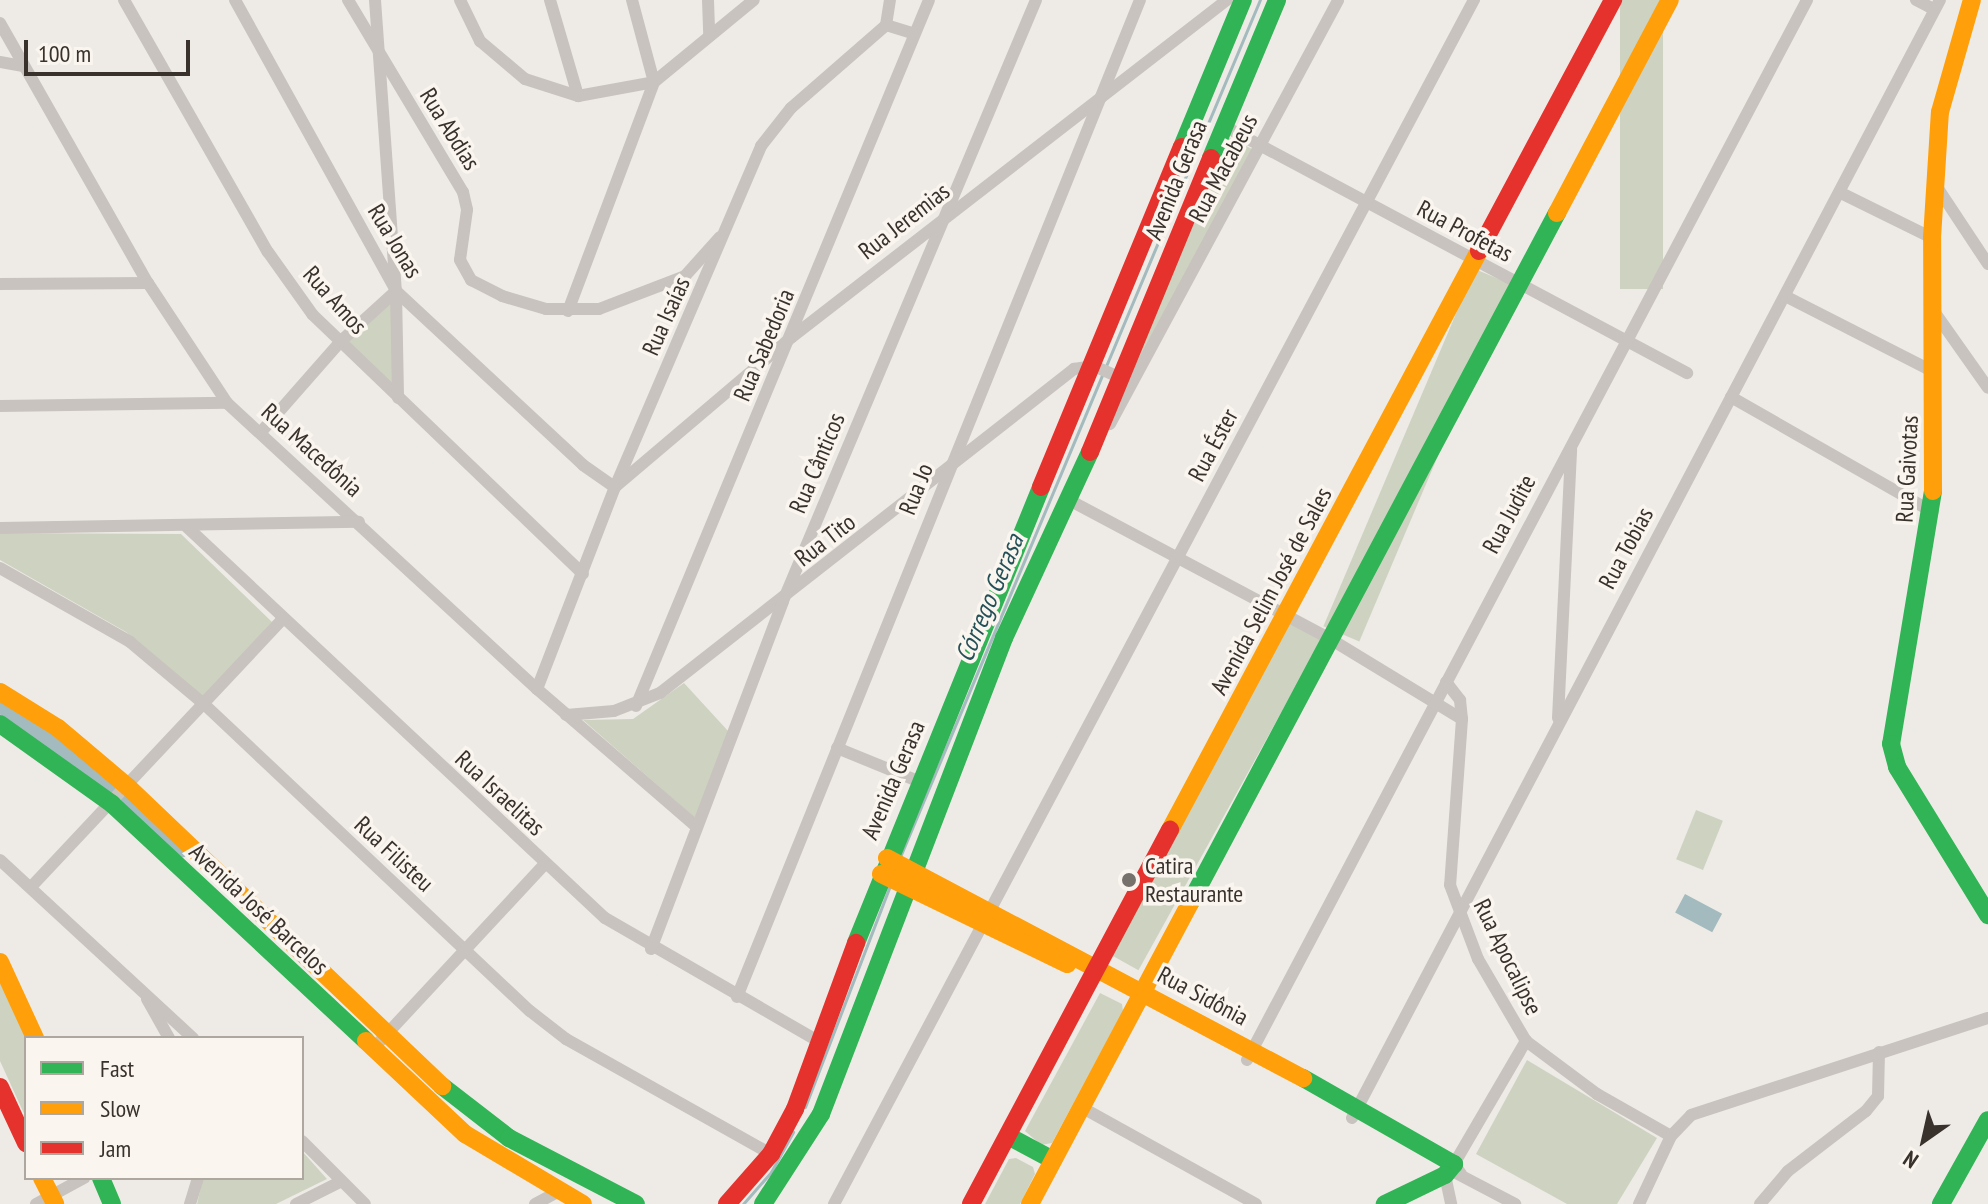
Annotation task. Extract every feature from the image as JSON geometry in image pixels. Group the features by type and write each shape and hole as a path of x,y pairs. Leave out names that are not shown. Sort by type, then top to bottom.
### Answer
{"main road":[{"name":"Avenida Gerasa","path":"763,1204 821,1114 898,873 918,781 1096,367 1243,0"},
{"name":"Avenida Gerasa","path":"727,1204 771,1154 1077,483 1118,377 1277,0"},
{"name":"Avenida Selim José de Sales","path":"971,1204 1613,0"},
{"path":"1030,1204 1327,637 1670,0"},
{"name":"Rua Gaivotas","path":"1972,0 1940,112 1933,181 1932,238 1933,512 1891,744 1897,767 1988,915"},
{"name":"Avenida José Barcelos","path":"0,692 58,728 120,796 379,1042 465,1134 583,1204"},
{"name":"Avenida José Barcelos","path":"0,724 120,796"},
{"name":"Rua Sidônia","path":"898,873 1095,972 1250,1055 1452,1171"},
{"path":"0,962 34,1036"},
{"name":"Avenida José Barcelos","path":"379,1042 509,1138 636,1204"},
{"path":"0,1087 4,1109 24,1140"},
{"path":"1941,1204 1988,1120"},
{"path":"1008,1136 1053,1160"},
{"path":"1385,1204 1452,1171"},
{"path":"42,1180 47,1201"},
{"path":"102,1180 112,1204"}],"street":[{"name":"Rua Amos","path":"124,0 268,252 313,315 583,574"},
{"name":"Rua Jonas","path":"235,0 396,291 583,465 615,487"},
{"name":"Rua Abdias","path":"348,0 378,56 463,192 467,210 460,242 464,273 502,296 568,311 599,309 664,288 705,257 732,221"},
{"path":"375,0 396,291 398,398"},
{"path":"460,0 480,41 525,79 578,96 654,82 754,0"},
{"path":"550,0 578,96"},
{"path":"568,311 654,82 632,0"},
{"path":"708,0 709,36"},
{"path":"890,0 886,25 913,33"},
{"name":"Rua Sabedoria","path":"636,706 792,337 929,0"},
{"name":"Rua Cânticos","path":"651,949 783,601 1036,0"},
{"name":"Rua Jo","path":"737,997 1140,0"},
{"name":"Rua Jeremias","path":"615,487 792,337 1227,0"},
{"name":"Rua Macabeus","path":"1077,483 1338,0"},
{"name":"Rua Éster","path":"834,1204 1474,0"},
{"name":"Rua Judite","path":"1250,1055 1807,0"},
{"path":"1916,0 1937,5"},
{"name":"Rua Tobias","path":"1354,1113 1557,723 1841,193 1937,5"},
{"name":"Rua Macedônia","path":"0,23 148,283 227,403 537,689 697,827"},
{"name":"Rua Isaías","path":"537,689 615,487 768,136 791,108 886,25"},
{"path":"0,62 22,66"},
{"name":"Rua Profetas","path":"1224,126 1687,373"},
{"path":"1933,181 1988,264"},
{"path":"1841,193 1932,238"},
{"path":"0,284 148,283"},
{"path":"261,432 341,341 396,291"},
{"path":"1785,296 1934,372"},
{"path":"1933,310 1988,388"},
{"path":"1096,367 1118,377"},
{"name":"Rua Tito","path":"566,715 636,706 783,601 1074,369 1096,367"},
{"path":"1731,397 1933,512"},
{"path":"0,406 227,403"},
{"path":"1557,723 1571,446"},
{"path":"1069,500 1327,637 1462,719"},
{"path":"0,528 359,522"},
{"name":"Rua Israelitas","path":"187,527 544,865 605,918 651,949 820,1042"},
{"name":"Rua Filisteu","path":"0,568 89,615 205,705 465,951 566,1039 771,1154"},
{"path":"31,887 120,796 284,618"},
{"name":"Rua Apocalipse","path":"1446,682 1460,700 1462,719 1449,853 1450,885 1459,914 1526,1041 1597,1094 1671,1136"},
{"path":"837,748 918,781"},
{"path":"0,860 139,986 186,1036"},
{"path":"379,1042 544,865"},
{"path":"139,986 168,1036"},
{"path":"1639,1204 1671,1136 1691,1115 1988,1018"},
{"path":"1451,1204 1452,1171 1526,1041"},
{"path":"1760,1204 1788,1171 1866,1111 1878,1096 1879,1052"},
{"path":"1081,1107 1256,1204"},
{"path":"304,1143 365,1204"},
{"name":"Rua Sidônia","path":"1452,1171 1515,1204"},
{"path":"47,1201 81,1180"},
{"path":"190,1204 197,1180"},
{"path":"296,1204 342,1181"},
{"path":"535,1204 559,1191"}],"green space":[{"path":"1620,0 1663,0 1663,289 1620,289"},
{"path":"1226,136 1252,149 1107,423"},
{"path":"1475,269 1511,284 1359,641 1323,626"},
{"path":"394,297 394,390 345,342"},
{"path":"0,533 181,534 272,622 203,697 126,632 0,560"},
{"path":"1288,622 1321,640 1138,970 1105,952"},
{"path":"684,683 729,732 696,819 583,720 633,719"},
{"path":"1696,810 1723,821 1703,870 1676,859"},
{"path":"0,983 25,1036 24,1114 0,1061"},
{"path":"1100,993 1122,1004 1123,1011 1052,1143 1041,1145 1025,1131"},
{"path":"1527,1060 1657,1138 1617,1204 1567,1204 1476,1154"},
{"path":"304,1153 327,1179 276,1204 197,1204 203,1180 304,1180"},
{"path":"1016,1158 1033,1167 1035,1174 1020,1204 985,1204 1009,1159"}],"water":[{"path":"1685,894 1722,914 1712,932 1675,913"}],"waterway":[{"name":"Córrego Gerasa","path":"1106,366 1260,0"},
{"name":"Córrego Gerasa","path":"900,857 1103,373"},
{"path":"0,702 93,770 180,848"},
{"name":"Córrego Gerasa","path":"805,1107 890,886"},
{"name":"Córrego Gerasa","path":"743,1204 771,1172 793,1132"}],"traffic: fast":[{"path":"1182,147 1243,0"},
{"path":"1211,158 1277,0"},
{"path":"1190,903 1557,213"},
{"path":"763,1204 821,1114 1004,638 1090,452"},
{"path":"856,943 1041,487"},
{"path":"1933,491 1891,744 1897,767 1988,915"},
{"path":"0,724 112,804 366,1041"},
{"path":"1303,1078 1454,1164 1445,1175 1385,1204"},
{"path":"442,1086 509,1138 636,1204"},
{"path":"1941,1204 1988,1120"},
{"path":"1008,1136 1053,1160"},
{"path":"102,1180 112,1204"}],"traffic: slow":[{"path":"1557,213 1670,0"},
{"path":"1933,491 1932,238 1940,112 1972,0"},
{"path":"1170,830 1479,251"},
{"path":"0,692 58,728 128,787 442,1086"},
{"path":"887,858 1303,1078"},
{"path":"881,874 1067,964"},
{"path":"1030,1204 1190,903"},
{"path":"0,962 34,1036"},
{"path":"366,1041 465,1134 583,1204"},
{"path":"43,1180 55,1204"}],"traffic: jam":[{"path":"1479,251 1613,0"},
{"path":"1041,487 1182,147"},
{"path":"1090,452 1211,158"},
{"path":"971,1204 1170,830"},
{"path":"727,1204 771,1154 795,1109 856,943"},
{"path":"0,1087 24,1139"}],"place":[{"name":"Catira Restaurante","path":"1129,880"}]}
